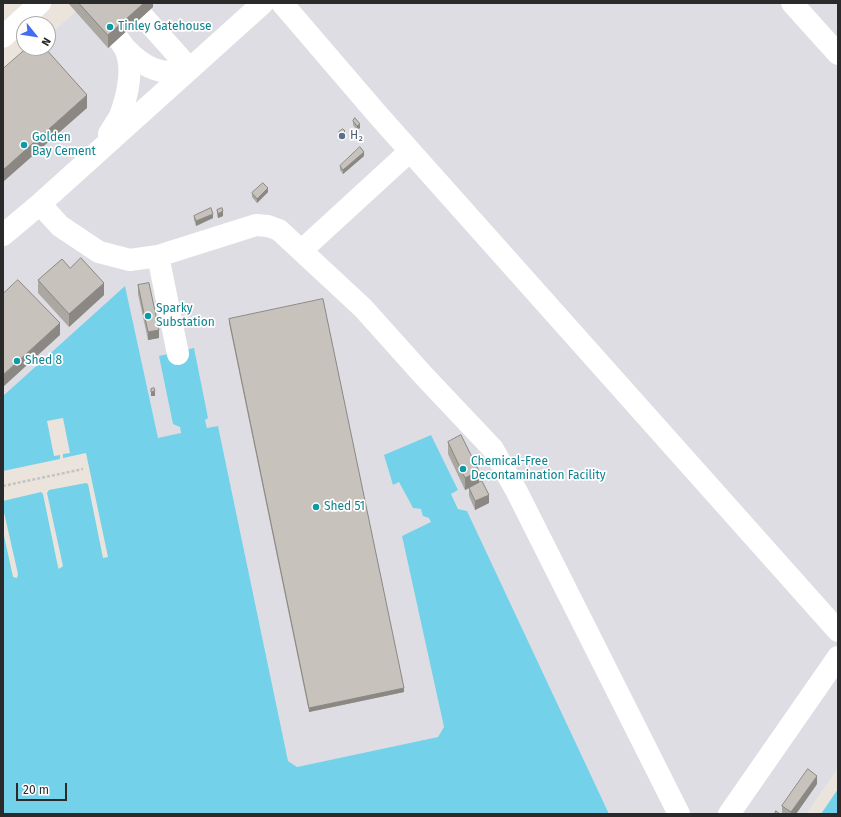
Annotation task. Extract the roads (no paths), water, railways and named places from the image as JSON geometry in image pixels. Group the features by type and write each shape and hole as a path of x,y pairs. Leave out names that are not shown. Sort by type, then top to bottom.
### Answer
{"street":[{"path":"3,37 40,3"},
{"path":"85,3 124,48 135,59 146,66 162,72 178,72 190,69"},
{"path":"131,3 190,69"},
{"path":"3,235 40,204 101,147 263,3"},
{"path":"282,3 347,80 838,632"},
{"path":"792,3 838,54"},
{"path":"101,147 119,117 130,79 129,63 124,48"},
{"path":"302,250 410,151"},
{"path":"40,204 60,226 99,252 130,260 158,256 256,225 268,226 279,230 363,308 424,376 493,449 518,492 680,814"},
{"path":"158,256 178,354"},
{"path":"729,814 838,657"}],"water":[{"path":"125,286 158,438 181,433 180,427 173,424 159,356 194,348 208,418 205,420 207,428 218,426 288,761 297,767 438,737 444,727 402,536 431,522 429,518 423,516 421,509 413,508 399,482 393,485 384,455 431,435 458,490 451,494 458,509 467,511 609,814 3,814 3,396"},
{"path":"838,789 838,814 821,814"}],"place":[{"name":"Tinley Gatehouse","path":"110,27"},
{"name":"H₂","path":"342,136"},
{"name":"Golden Bay Cement","path":"24,145"},
{"name":"Sparky Substation","path":"148,316"},
{"name":"Shed 8","path":"17,361"},
{"name":"Chemical-Free Decontamination Facility","path":"463,469"},
{"name":"Shed 51","path":"316,507"}]}
